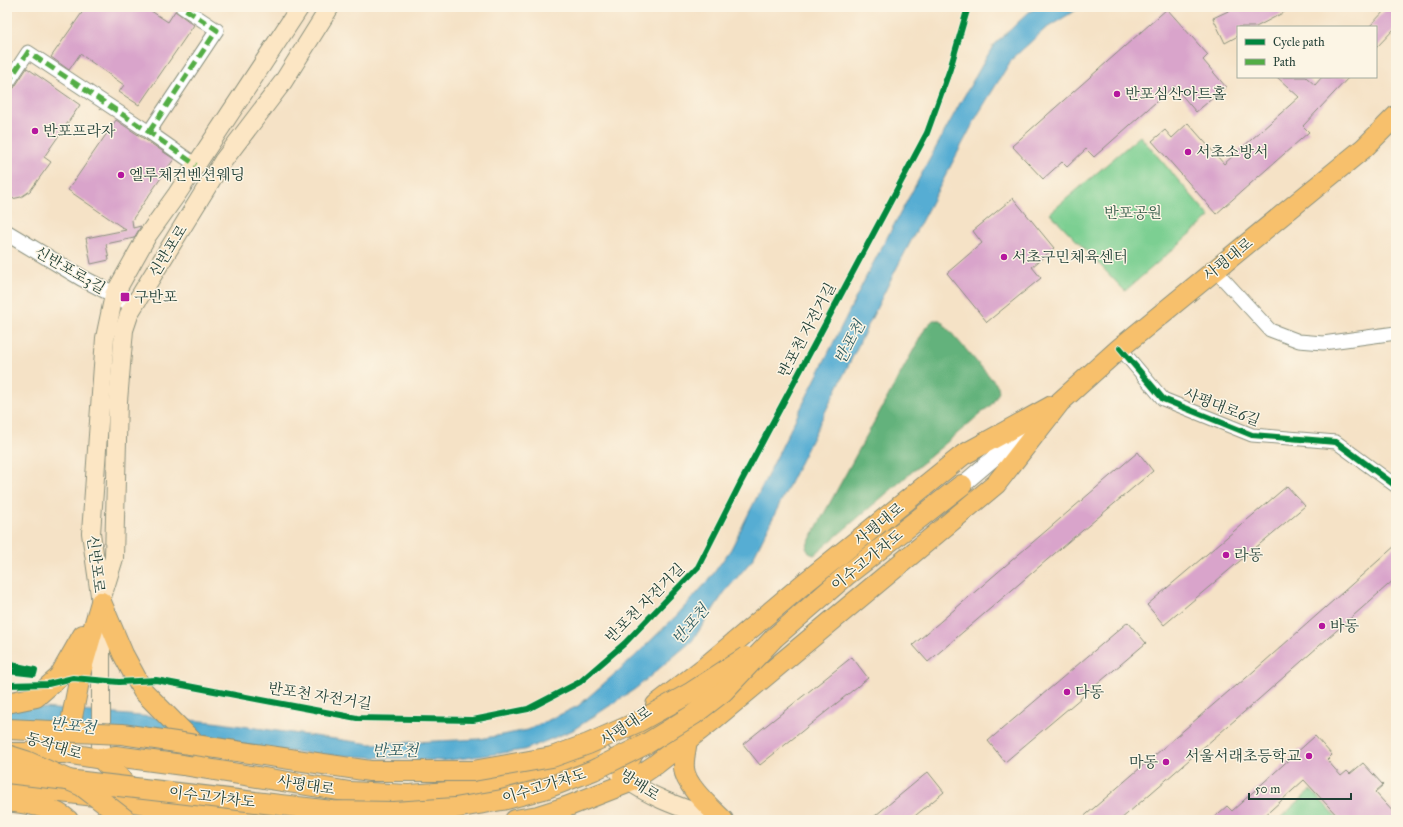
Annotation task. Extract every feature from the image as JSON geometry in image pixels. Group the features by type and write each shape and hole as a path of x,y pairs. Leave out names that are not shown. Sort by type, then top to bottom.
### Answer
{"main road":[{"name":"신반포로","path":"108,758 100,736 101,602 91,533 105,338 114,295 147,236 196,165 300,7"},
{"name":"신반포로","path":"101,602 114,558 118,401 124,330 130,312 223,161 283,82 330,7"},
{"name":"사평대로","path":"515,820 538,816 566,814 627,779 687,740 714,719 996,484 1060,402 1120,348 1364,148 1396,116"},
{"name":"사평대로","path":"108,758 173,764 350,792 409,795 475,790 551,772 595,746 653,708 704,668 801,586 963,455 1060,402"},
{"name":"이수고가차도","path":"7,773 332,811 394,812 455,808 502,800 547,788 594,770 646,744 693,714 724,691 774,638 848,574 962,485"},
{"path":"101,602 123,654 143,691 197,747 228,772"},
{"path":"7,702 36,697 59,677 75,651 101,602"},
{"path":"7,754 67,744 81,671 101,602"},
{"name":"이수고가차도","path":"7,730 122,734 370,771 473,771 552,757 588,744 638,722 692,692 774,638"},
{"path":"627,779 625,767 638,746 704,668"},
{"path":"684,691 678,704 676,714 681,721 688,727 714,719"},
{"name":"동작대로","path":"7,730 67,744 108,758 158,820"},
{"path":"687,740 684,763 686,776 690,784 709,807 723,820"},
{"name":"방배로","path":"595,746 627,779 660,799 716,820"},
{"name":"동작대로","path":"7,754 82,786 126,820"},
{"name":"동작대로","path":"108,758 103,797 112,820"},
{"path":"7,787 19,787 103,797 263,820"},
{"path":"7,801 40,806 63,816 68,820"}],"street":[{"path":"149,132 217,30 182,7"},
{"path":"7,84 28,52 196,165"},
{"name":"신반포로3길","path":"7,233 82,278 134,306"},
{"path":"1215,270 1270,330 1299,341 1323,343 1396,333"},
{"name":"사평대로6길","path":"1120,348 1163,399 1252,436 1336,442 1396,486"},
{"name":"사평대로","path":"962,485 1060,402"}],"green space":[{"name":"반포공원","path":"1140,136 1210,217 1125,291 1050,213"},
{"path":"933,320 940,320 998,386 999,392 992,404 814,555 809,553 806,548 808,543 926,327"},
{"path":"1311,790 1339,820 1278,820"}],"water":[{"name":"반포천","path":"1039,7 1081,7 1045,29 1012,59 977,116 893,275 752,560 724,593 692,641 635,689 573,730 524,750 444,761 330,755 7,726 7,705 213,722 371,744 480,739 528,730 578,706 633,658 677,615 708,581 731,549 870,269 959,105 993,46 1029,12"}],"building":[{"path":"86,7 145,7 168,22 175,11 194,25 139,105 119,92 124,85 80,54 69,70 51,57"},
{"path":"1237,7 1294,7 1258,26 1237,26 1237,37 1225,43 1213,18"},
{"path":"1388,7 1396,7 1396,27 1377,47 1377,26 1370,26"},
{"path":"1167,9 1208,55 1203,60 1226,87 1196,112 1174,86 1094,157 1086,149 1067,167 1062,162 1043,179 1012,146"},
{"name":"반포프라자","path":"27,68 80,105 44,157 51,162 30,191 21,197 7,200 7,92 14,88"},
{"name":"서초소방서","path":"1278,78 1307,78 1315,85 1321,78 1348,78 1303,126 1309,132 1216,214 1152,141 1165,130 1172,138 1188,123 1224,164 1299,97"},
{"name":"엘루체컨벤션웨딩","path":"116,120 174,159 132,220 133,228 141,226 134,238 106,244 109,260 91,264 86,238 126,230 68,190"},
{"name":"서초구민체육센터","path":"1013,198 1054,248 1032,267 1041,278 987,322 947,273 982,243 973,231"},
{"path":"1138,452 1153,471 928,662 913,645"},
{"name":"라동","path":"1287,486 1305,506 1164,625 1147,605"},
{"path":"1396,545 1396,578 1120,820 1080,820 1236,685 1237,686"},
{"name":"다동","path":"1128,622 1146,643 1005,762 988,741"},
{"path":"852,657 868,678 760,765 743,744"},
{"path":"1315,736 1332,755 1327,760 1341,776 1347,771 1350,774 1363,763 1383,785 1375,792 1396,815 1396,820 1341,820 1304,780 1260,820 1211,820 1227,806 1232,811"},
{"path":"928,772 944,792 910,820 870,820"}],"marked path":[{"path":"149,132 217,30 182,7"},
{"path":"7,84 28,52 196,165"}],"cycle path":[{"name":"반포천 자전거길","path":"7,685 48,684 73,678 119,682 156,680 357,718 473,720 528,709 580,682 625,643 698,567 741,482 927,133 950,69 968,7"},
{"path":"1120,348 1163,399 1252,435 1336,442 1396,486"},
{"path":"7,664 35,670 34,674 7,671"}],"place":[{"name":"반포심산아트홀","path":"1117,94"},
{"name":"반포프라자","path":"35,131"},
{"name":"서초소방서","path":"1188,152"},
{"name":"엘루체컨벤션웨딩","path":"121,175"},
{"name":"서초구민체육센터","path":"1004,257"},
{"name":"구반포","path":"125,297"},
{"name":"라동","path":"1226,555"},
{"name":"바동","path":"1322,626"},
{"name":"다동","path":"1067,692"},
{"name":"서울서래초등학교","path":"1309,756"},
{"name":"마동","path":"1166,762"}]}
